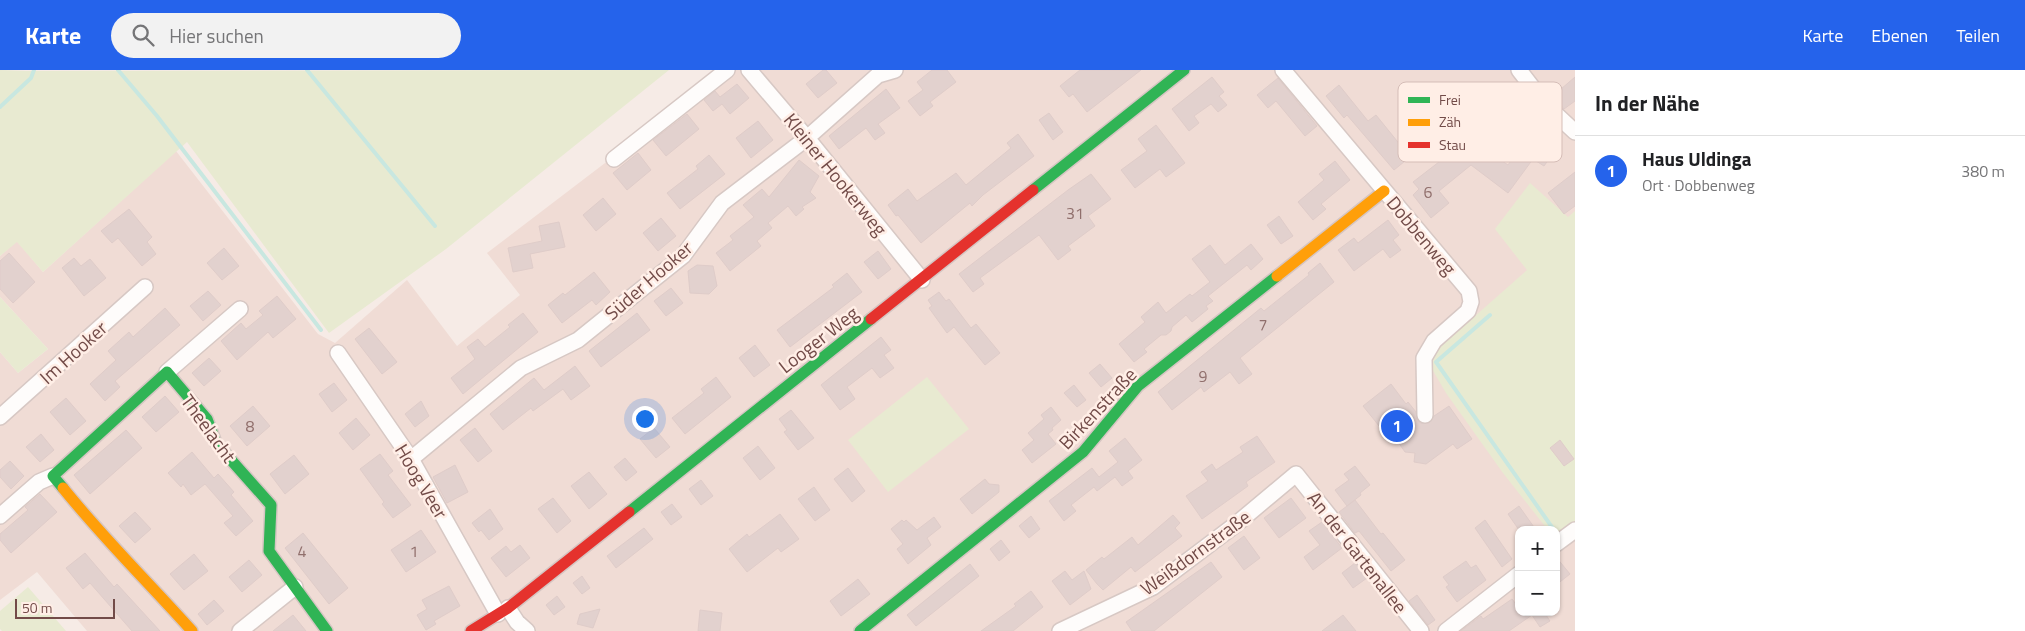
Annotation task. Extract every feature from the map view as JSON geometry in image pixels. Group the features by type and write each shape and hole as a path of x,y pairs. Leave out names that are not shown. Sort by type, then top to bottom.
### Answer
{"street":[{"path":"614,159 727,70"},
{"name":"Kleiner Hookerweg","path":"749,70 807,138 922,280"},
{"name":"Süder Hooker","path":"411,459 521,368 578,340 683,256 722,203 807,138 878,75 896,70"},
{"name":"Looger Weg","path":"471,631 503,611 1184,70"},
{"name":"Dobbenweg","path":"1283,70 1470,291 1468,311 1434,341 1424,358 1425,415"},
{"path":"1519,70 1529,82"},
{"path":"1562,119 1575,132"},
{"name":"Birkenstraße","path":"860,631 1082,452 1138,386 1384,191"},
{"name":"Im Hooker","path":"0,417 146,287"},
{"path":"0,516 39,482 53,476 167,372 240,309"},
{"name":"Hoog Veer","path":"338,353 411,459 503,611 527,631"},
{"name":"Theelacht","path":"167,372 207,419 216,443 271,505 268,551 327,631"},
{"name":"Weißdornstraße","path":"1060,631 1153,587 1234,525 1296,474"},
{"name":"An der Gartenallee","path":"1296,474 1421,631"},
{"path":"53,476 96,529 147,580 192,631"},
{"path":"1560,541 1575,530"},
{"path":"1446,631 1515,577"},
{"path":"240,631 295,587"}],"shaded area":[{"path":"727,70 1575,70 1575,631 87,631 37,572 0,600 0,352 18,373 48,349 0,297 0,256 17,241 43,272 176,151 318,334 335,343 407,280 457,346 520,295 487,253"}],"green space":[{"path":"0,70 669,70 446,249 329,333 187,142 43,272 17,242 0,256"},
{"path":"1530,183 1568,217 1575,211 1575,526 1560,537 1560,526 1545,526 1503,473 1446,393 1432,369 1431,355 1527,270 1495,229"},
{"path":"0,297 48,349 18,373 0,352"},
{"path":"927,377 969,429 888,492 848,440"},
{"path":"28,587 66,631 2,631 0,629 0,611"}],"building":[{"path":"823,70 826,70 837,83 818,98 806,84"},
{"path":"932,70 947,70 956,82 930,102 933,106 920,116 908,101 923,90 917,82"},
{"path":"1080,70 1141,70 1087,112 1073,94 1069,97 1060,86"},
{"path":"1212,77 1224,92 1219,96 1227,105 1218,112 1211,104 1194,116 1199,123 1189,131 1172,109"},
{"path":"1575,77 1575,101 1564,109 1562,107 1562,88"},
{"path":"1278,78 1317,126 1305,136 1276,101 1268,108 1257,95"},
{"path":"737,84 749,98 730,114 722,104 713,111 704,100 715,91 720,97"},
{"path":"1339,85 1368,121 1376,115 1398,142 1398,162 1404,162 1394,170 1347,115 1344,118 1326,96"},
{"path":"886,89 900,108 878,124 885,133 875,140 866,128 839,149 829,136"},
{"path":"1049,113 1063,132 1053,140 1039,120"},
{"path":"687,114 699,129 666,156 653,140"},
{"path":"758,121 773,140 751,158 736,138"},
{"path":"1156,125 1185,163 1166,177 1160,169 1135,188 1121,170 1147,151 1138,139"},
{"path":"1018,134 1034,156 983,195 972,206 970,203 921,243 888,205 908,189 917,201 956,173 966,185 1011,148 1007,143"},
{"path":"638,153 651,170 627,190 613,173"},
{"path":"709,155 725,174 680,209 667,193 698,169 696,166"},
{"path":"799,160 819,176 810,192 816,198 802,207 804,209 796,216 788,206 768,223 772,228 757,241 761,246 730,271 716,253 733,240 730,236 754,217 743,205 762,189 769,197"},
{"path":"1335,161 1350,180 1321,204 1326,209 1313,220 1298,202 1324,180 1319,174"},
{"path":"1439,162 1504,162 1508,165 1510,162 1531,162 1508,193 1471,165 1439,191 1449,203 1431,218 1413,195 1419,189 1413,182"},
{"path":"1538,162 1547,162 1544,166"},
{"path":"1575,172 1575,206 1564,214 1548,193"},
{"path":"1091,174 1111,199 1088,216 1095,226 1068,246 1071,250 1058,260 1039,235 980,278 984,284 973,292 959,274"},
{"path":"603,198 616,214 596,231 583,215"},
{"path":"129,209 152,237 147,242 156,254 142,266 118,238 112,243 101,231"},
{"path":"1279,216 1293,236 1281,244 1267,225"},
{"path":"661,218 676,236 658,251 643,233"},
{"path":"1388,220 1399,235 1393,240 1401,250 1390,258 1383,249 1354,271 1338,250 1354,238 1358,243"},
{"path":"559,222 565,247 530,254 533,268 513,272 508,248 542,241 539,226"},
{"path":"1251,244 1263,259 1251,270 1247,265 1208,296 1213,301 1206,306 1208,309 1192,322 1186,315 1172,327 1171,331 1166,335 1161,335 1144,349 1147,352 1134,362 1119,344 1145,322 1141,317 1158,302 1166,313 1190,294 1192,296 1210,282 1192,259 1210,245 1225,265"},
{"path":"224,248 239,266 222,280 207,263"},
{"path":"878,251 891,269 878,279 864,262"},
{"path":"9,253 35,282 13,303 0,289 0,261"},
{"path":"74,258 81,266 90,259 106,278 84,296 62,268"},
{"path":"1320,263 1334,282 1240,358 1252,374 1239,384 1230,372 1204,392 1201,387 1172,410 1158,392 1261,308 1264,311 1309,275 1308,273"},
{"path":"697,265 713,266 717,286 709,294 690,293 688,271"},
{"path":"594,272 610,292 596,305 592,300 562,323 548,305 563,293 565,295"},
{"path":"847,273 862,292 790,347 777,330 834,287 832,285"},
{"path":"671,288 683,303 666,316 654,301"},
{"path":"208,291 221,305 203,321 190,306"},
{"path":"939,292 946,301 949,299 971,328 976,324 1000,353 985,365 954,327 947,333 929,308 932,306 928,300"},
{"path":"277,296 296,319 273,338 268,332 237,360 221,341 241,323 246,329 263,315 259,311"},
{"path":"165,308 180,325 115,381 120,387 105,401 90,384 116,360 108,351 129,332 133,337"},
{"path":"523,313 538,332 463,394 451,378 475,359 467,347 478,339 485,347 510,327 508,325"},
{"path":"637,313 650,330 601,367 589,351"},
{"path":"369,328 397,362 382,374 355,339"},
{"path":"881,337 891,350 884,355 894,368 880,378 872,368 847,387 855,399 840,410 821,385"},
{"path":"755,345 770,365 754,377 739,358"},
{"path":"209,358 221,371 204,386 192,373"},
{"path":"1100,364 1112,378 1101,387 1089,373"},
{"path":"575,366 590,386 571,400 563,389 533,411 531,408 503,430 490,414 534,378 544,390"},
{"path":"716,377 731,397 685,434 672,418 704,393 701,389"},
{"path":"334,383 347,400 332,412 319,394"},
{"path":"1391,384 1406,404 1408,402 1416,412 1420,423 1429,423 1434,416 1449,406 1472,439 1457,449 1453,444 1426,464 1414,462 1415,453 1405,452 1396,439 1392,442 1363,406"},
{"path":"1074,385 1086,400 1077,407 1064,393"},
{"path":"165,396 179,412 156,432 142,417"},
{"path":"66,398 86,421 70,435 50,412"},
{"path":"421,401 429,416 415,427 405,414"},
{"path":"253,406 270,426 247,446 230,426"},
{"path":"1051,407 1061,420 1048,434 1056,444 1032,463 1022,450 1034,440 1028,433 1044,419 1041,415"},
{"path":"791,410 814,438 798,450 784,432 787,430 779,419"},
{"path":"356,418 370,435 353,450 339,433"},
{"path":"475,428 492,451 478,462 460,440"},
{"path":"654,428 670,447 656,458 640,439"},
{"path":"126,430 142,448 90,494 74,475"},
{"path":"41,434 54,450 40,462 26,447"},
{"path":"1257,436 1275,462 1246,482 1248,486 1202,519 1186,496 1208,481 1201,472 1212,464 1216,470 1243,452 1240,447"},
{"path":"1125,438 1142,460 1128,471 1133,478 1122,486 1115,477 1097,491 1094,487 1071,505 1076,511 1064,521 1049,501 1092,468 1099,477 1118,462 1109,451"},
{"path":"1560,440 1574,459 1564,466 1550,448"},
{"path":"758,446 775,468 760,480 743,458"},
{"path":"192,452 214,478 218,474 234,492 231,495 253,521 236,536 224,523 233,516 205,484 191,495 183,484 181,487 168,473"},
{"path":"380,454 393,471 388,475 411,505 393,518 360,469"},
{"path":"294,455 309,474 285,494 270,474"},
{"path":"625,458 637,472 626,481 614,467"},
{"path":"10,461 24,476 11,489 0,477 0,470"},
{"path":"455,465 468,492 447,503 433,477"},
{"path":"1355,466 1370,485 1347,506 1335,490 1349,480 1344,474"},
{"path":"848,468 865,491 852,502 834,479"},
{"path":"589,472 607,494 589,509 571,486"},
{"path":"985,479 989,484 999,485 999,492 972,514 960,499"},
{"path":"701,480 713,496 701,505 689,489"},
{"path":"814,487 830,510 815,521 798,499"},
{"path":"40,494 57,512 11,553 0,540 0,534 28,510 25,507"},
{"path":"553,498 571,521 557,533 538,509"},
{"path":"1291,498 1306,518 1279,538 1264,518"},
{"path":"1355,500 1381,534 1383,533 1405,560 1391,571 1359,531 1355,533 1339,512"},
{"path":"672,504 682,517 671,525 661,512"},
{"path":"1519,506 1533,526 1516,526 1508,514"},
{"path":"490,509 503,529 489,540 472,523"},
{"path":"135,512 151,529 135,543 119,526"},
{"path":"780,514 799,539 781,552 778,548 747,572 729,549 747,534 749,537"},
{"path":"1173,515 1180,523 1175,528 1182,536 1135,572 1131,567 1103,590 1086,570 1102,557 1104,559 1132,537 1138,545"},
{"path":"1031,516 1040,529 1029,538 1019,526"},
{"path":"934,517 941,527 927,538 931,545 908,564 897,549 903,544 891,529 902,520 904,522 906,520 917,530"},
{"path":"1485,520 1512,559 1502,567 1475,528"},
{"path":"1322,522 1342,548 1313,570 1304,557 1320,545 1309,531"},
{"path":"644,528 653,539 616,568 607,556"},
{"path":"421,530 436,552 406,572 391,550"},
{"path":"303,533 348,588 329,604 285,548"},
{"path":"1244,536 1260,558 1244,570 1228,548"},
{"path":"1001,540 1010,552 999,561 990,549"},
{"path":"520,545 530,558 506,577 491,558 506,546 511,552"},
{"path":"85,553 114,587 117,584 160,631 132,631 90,583 83,589 66,568"},
{"path":"194,554 208,571 184,590 170,574"},
{"path":"249,560 262,575 242,592 229,577"},
{"path":"1466,561 1471,568 1476,565 1486,580 1457,602 1446,587 1449,585 1443,577"},
{"path":"1211,562 1222,577 1154,631 1132,631 1126,622"},
{"path":"1560,562 1570,574 1560,582"},
{"path":"1355,563 1367,578 1353,588 1342,573"},
{"path":"970,564 979,576 916,626 907,615"},
{"path":"1065,571 1072,580 1084,571 1091,589 1070,605 1052,581"},
{"path":"582,576 590,588 582,594 573,583"},
{"path":"858,579 870,594 841,616 830,601"},
{"path":"449,586 460,606 434,621 436,624 426,630 417,615 427,609 422,600"},
{"path":"1031,591 1043,607 1013,631 981,631 1016,606 1014,604"},
{"path":"1417,595 1435,620 1428,625 1409,601"},
{"path":"557,596 565,607 554,615 546,605"},
{"path":"1512,599 1515,603 1515,616 1531,616 1509,631 1461,631 1481,616 1483,619"},
{"path":"214,600 224,611 207,625 198,614"},
{"path":"600,609 593,628 577,624 580,614"},
{"path":"700,610 722,613 720,631 698,631"},
{"path":"293,615 306,631 273,631"},
{"path":"1343,615 1356,631 1322,631"},
{"path":"1533,616 1547,616 1550,621 1540,627"}],"waterway":[{"path":"0,107 31,78 34,70"},
{"path":"118,70 157,116 321,330"},
{"path":"307,70 435,226"},
{"path":"1490,315 1436,362 1551,526"}],"traffic: fast":[{"path":"1033,190 1184,70"},
{"path":"860,631 1083,452 1138,386 1277,276"},
{"path":"629,512 871,319"},
{"path":"63,488 53,476 167,372 207,419 216,443 271,505 269,551 327,631"}],"traffic: slow":[{"path":"1277,276 1384,191"},
{"path":"63,488 110,543 192,631"}],"traffic: jam":[{"path":"871,319 1033,190"},
{"path":"471,631 508,608 629,512"}],"place":[{"name":"Haus Uldinga","path":"1397,426"}]}
